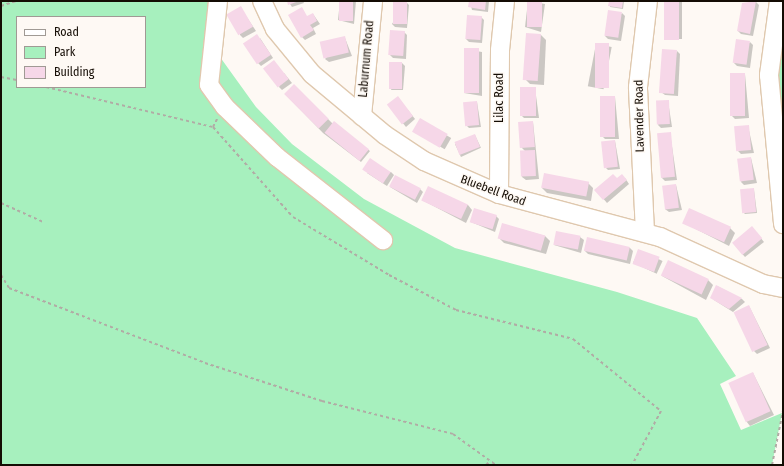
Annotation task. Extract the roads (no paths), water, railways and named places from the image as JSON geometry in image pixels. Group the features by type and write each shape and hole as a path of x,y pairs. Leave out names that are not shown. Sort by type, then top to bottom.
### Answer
{"street":[{"path":"218,1 209,85 225,107 277,157 383,240"},
{"name":"Bluebell Road","path":"262,1 275,29 312,74 362,116 424,161 500,194 645,232 708,256 763,284 783,288"},
{"name":"Laburnum Road","path":"362,116 373,1"},
{"name":"Lilac Road","path":"500,194 500,50 505,1"},
{"name":"Lavender Road","path":"645,232 638,87 648,1"},
{"path":"779,1 769,75 783,224"}]}
